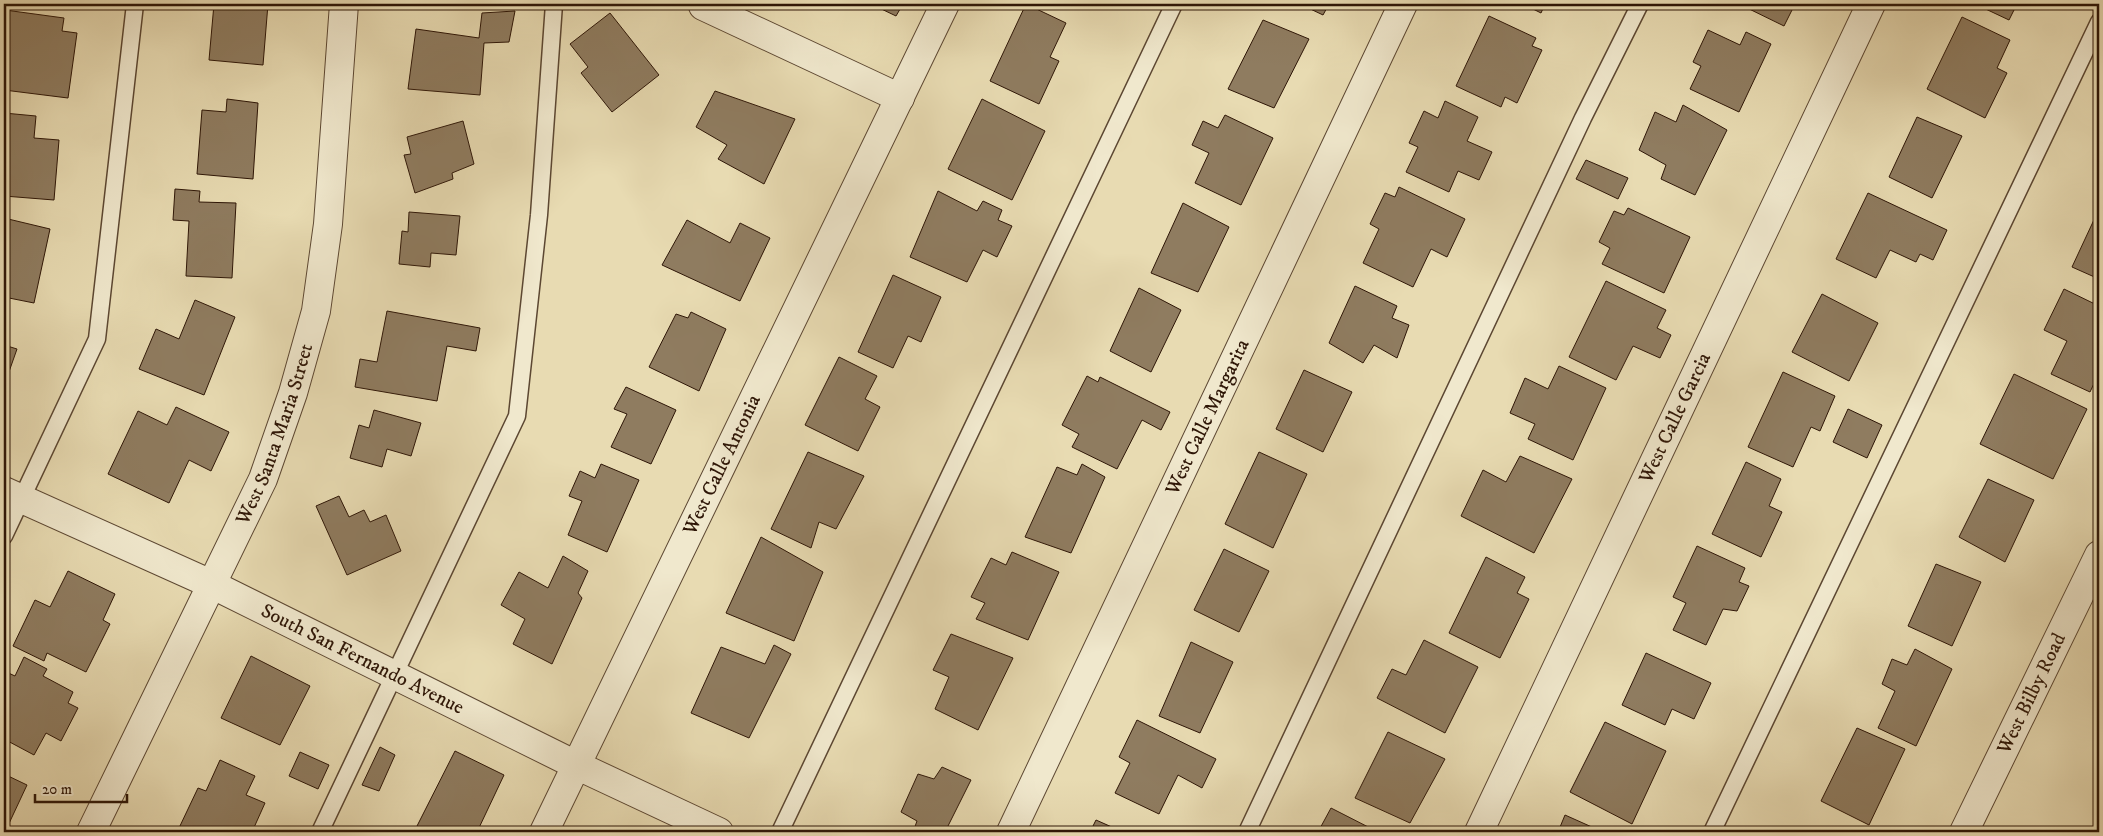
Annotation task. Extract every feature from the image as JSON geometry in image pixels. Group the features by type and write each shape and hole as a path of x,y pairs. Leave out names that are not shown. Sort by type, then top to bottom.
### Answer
{"street":[{"name":"West Santa Maria Street","path":"91,832 263,479 293,393 316,311 328,224 344,4"},
{"name":"West Calle Antonia","path":"544,832 944,4"},
{"name":"West Calle Margarita","path":"1011,832 1403,4"},
{"name":"West Calle Garcia","path":"1478,832 1870,4"},
{"path":"703,6 900,98"},
{"name":"South San Fernando Avenue","path":"13,495 211,584 576,765 719,832"},
{"name":"West Bilby Road","path":"1964,832 2099,555"}],"lane":[{"path":"4,536 13,495 97,339 135,4"},
{"path":"320,832 517,416 539,215 554,4"},
{"path":"780,832 1174,4"},
{"path":"1247,832 1579,127 1640,4"},
{"path":"1712,832 2099,22"}],"building":[{"path":"214,4 268,4 263,65 209,60"},
{"path":"871,4 903,4 896,16"},
{"path":"1026,4 1066,23 1050,57 1059,61 1039,104 990,81"},
{"path":"1300,4 1329,4 1323,15"},
{"path":"1523,4 1545,4 1541,13"},
{"path":"1739,4 1795,4 1784,26"},
{"path":"1975,4 2017,4 2009,20"},
{"path":"5,10 64,18 62,31 77,33 68,98 4,90"},
{"path":"515,11 509,42 484,43 480,95 408,89 416,29 479,38 482,13"},
{"path":"610,13 659,75 612,112 581,73 588,67 570,44"},
{"path":"1489,16 1536,38 1532,46 1542,50 1517,103 1505,97 1501,107 1456,86"},
{"path":"1962,17 2010,40 1997,68 2007,73 1985,118 1927,89"},
{"path":"1263,20 1309,39 1274,108 1228,89"},
{"path":"1708,30 1740,45 1746,32 1771,44 1739,112 1690,89 1701,66 1693,62"},
{"path":"715,91 795,119 764,184 718,159 727,145 696,127"},
{"path":"227,99 258,103 253,179 197,174 202,110 226,112"},
{"path":"982,99 1045,131 1012,200 948,169"},
{"path":"1445,101 1478,117 1467,141 1492,152 1479,180 1458,171 1449,192 1406,172 1418,147 1409,143 1424,111 1438,118"},
{"path":"1683,105 1727,130 1695,195 1661,179 1666,165 1639,150 1655,112 1676,122"},
{"path":"4,113 36,116 34,138 59,140 54,200 4,196"},
{"path":"1225,115 1273,138 1241,205 1195,183 1209,153 1192,145 1203,121 1218,128"},
{"path":"1917,117 1962,136 1932,198 1889,177"},
{"path":"463,121 474,164 452,173 453,179 415,193 404,155 411,154 407,137"},
{"path":"1586,160 1628,178 1618,199 1576,179"},
{"path":"1399,187 1465,219 1447,257 1431,249 1413,287 1363,263 1379,229 1370,224 1385,193 1395,197"},
{"path":"175,189 200,191 199,202 236,203 232,278 186,276 189,221 173,220"},
{"path":"938,191 977,211 983,201 1002,210 998,220 1012,226 997,257 983,250 967,282 910,257"},
{"path":"1868,193 1947,230 1933,260 1920,254 1916,262 1890,250 1876,278 1836,259"},
{"path":"1183,203 1229,227 1198,292 1151,273"},
{"path":"1628,208 1690,237 1664,293 1602,264 1610,248 1599,242 1614,211 1624,215"},
{"path":"2099,209 2099,279 2072,267"},
{"path":"409,212 460,216 456,255 431,253 430,267 399,264 402,231 408,232"},
{"path":"4,218 50,229 34,303 4,297"},
{"path":"687,220 730,243 740,223 770,238 740,301 662,265"},
{"path":"893,275 941,297 921,342 908,336 893,368 858,352"},
{"path":"1606,281 1666,310 1657,328 1671,335 1660,358 1633,346 1616,380 1569,357"},
{"path":"1355,286 1397,306 1392,318 1409,325 1397,358 1374,345 1363,363 1329,343"},
{"path":"1139,288 1181,310 1151,372 1110,351"},
{"path":"2064,289 2099,306 2099,373 2090,392 2051,374 2067,341 2044,330"},
{"path":"1822,294 1878,323 1849,381 1792,352"},
{"path":"195,300 235,317 204,395 139,369 156,329 179,339"},
{"path":"387,311 480,328 476,351 447,346 437,401 355,387 360,359 377,362"},
{"path":"691,312 726,329 699,391 649,367 676,314 688,318"},
{"path":"4,345 17,349 4,386"},
{"path":"839,357 877,376 865,399 880,407 858,451 805,425"},
{"path":"1559,366 1606,388 1573,460 1528,439 1535,424 1510,413 1525,378 1548,389"},
{"path":"1304,370 1352,392 1323,452 1276,429"},
{"path":"1783,372 1835,396 1820,431 1811,427 1793,467 1748,447"},
{"path":"2014,374 2087,409 2053,479 1980,444"},
{"path":"1087,376 1098,382 1100,377 1170,412 1161,430 1142,420 1117,469 1072,447 1079,434 1062,425"},
{"path":"626,387 676,410 651,464 611,447 627,414 614,409"},
{"path":"176,407 229,432 211,471 189,460 169,503 108,474 138,411 167,425"},
{"path":"1848,409 1882,425 1867,458 1833,442"},
{"path":"374,410 421,423 411,456 387,449 382,467 350,458 359,425 369,428"},
{"path":"808,452 864,476 836,529 819,522 811,548 771,529"},
{"path":"1259,452 1307,474 1273,548 1225,524"},
{"path":"1520,456 1572,479 1534,553 1461,516 1483,470 1506,482"},
{"path":"1746,462 1781,479 1769,506 1782,512 1761,557 1712,534"},
{"path":"601,464 639,480 607,552 568,535 582,501 569,496 580,471 595,478"},
{"path":"1082,464 1105,477 1071,553 1025,537 1057,467 1077,475"},
{"path":"1988,479 2034,500 2005,562 1959,537"},
{"path":"339,496 349,517 364,510 370,522 386,515 401,551 347,575 316,506"},
{"path":"761,537 823,572 794,641 726,613"},
{"path":"1697,546 1745,568 1739,582 1749,586 1737,611 1723,609 1706,645 1673,630 1686,603 1673,597"},
{"path":"1224,549 1269,571 1239,632 1194,610"},
{"path":"1012,552 1059,572 1028,640 976,619 985,603 971,597 991,558 1006,565"},
{"path":"563,556 588,571 578,593 582,598 552,664 513,644 525,619 501,605 519,572 548,588"},
{"path":"1486,557 1525,577 1517,593 1529,599 1500,658 1449,633"},
{"path":"1936,564 1981,582 1952,646 1908,626"},
{"path":"68,571 115,594 103,620 110,624 86,672 47,653 44,661 13,646 35,600 50,607"},
{"path":"951,634 1013,658 978,730 935,709 949,677 933,670"},
{"path":"1424,640 1478,667 1445,733 1377,698 1392,669 1406,675"},
{"path":"1191,642 1233,662 1200,733 1159,716"},
{"path":"774,645 791,654 749,738 691,713 721,647 765,664"},
{"path":"1915,649 1952,669 1916,746 1878,728 1895,691 1882,684 1892,659 1907,665"},
{"path":"1646,653 1711,683 1694,719 1672,709 1665,725 1622,705"},
{"path":"251,656 310,686 280,745 221,718"},
{"path":"24,657 47,669 43,676 73,692 68,703 78,708 61,741 46,733 34,755 4,739 4,671 15,676"},
{"path":"1137,720 1216,759 1202,788 1178,775 1159,814 1115,793 1130,763 1119,757"},
{"path":"1605,722 1666,751 1632,824 1570,792"},
{"path":"1857,728 1905,749 1869,825 1821,801"},
{"path":"1388,732 1445,759 1410,823 1355,798"},
{"path":"380,747 395,755 379,791 362,785"},
{"path":"455,751 504,775 477,832 425,832 416,828"},
{"path":"300,752 329,765 318,789 289,776"},
{"path":"220,760 255,776 246,795 265,803 252,832 189,832 179,828 198,788 206,791"},
{"path":"942,767 971,780 945,832 913,832 917,821 901,812 918,774 934,779"},
{"path":"4,774 27,785 5,832 4,832"},
{"path":"1331,808 1378,832 1318,832"},
{"path":"1565,815 1603,832 1558,832"},
{"path":"1096,820 1123,832 1090,832"}]}
